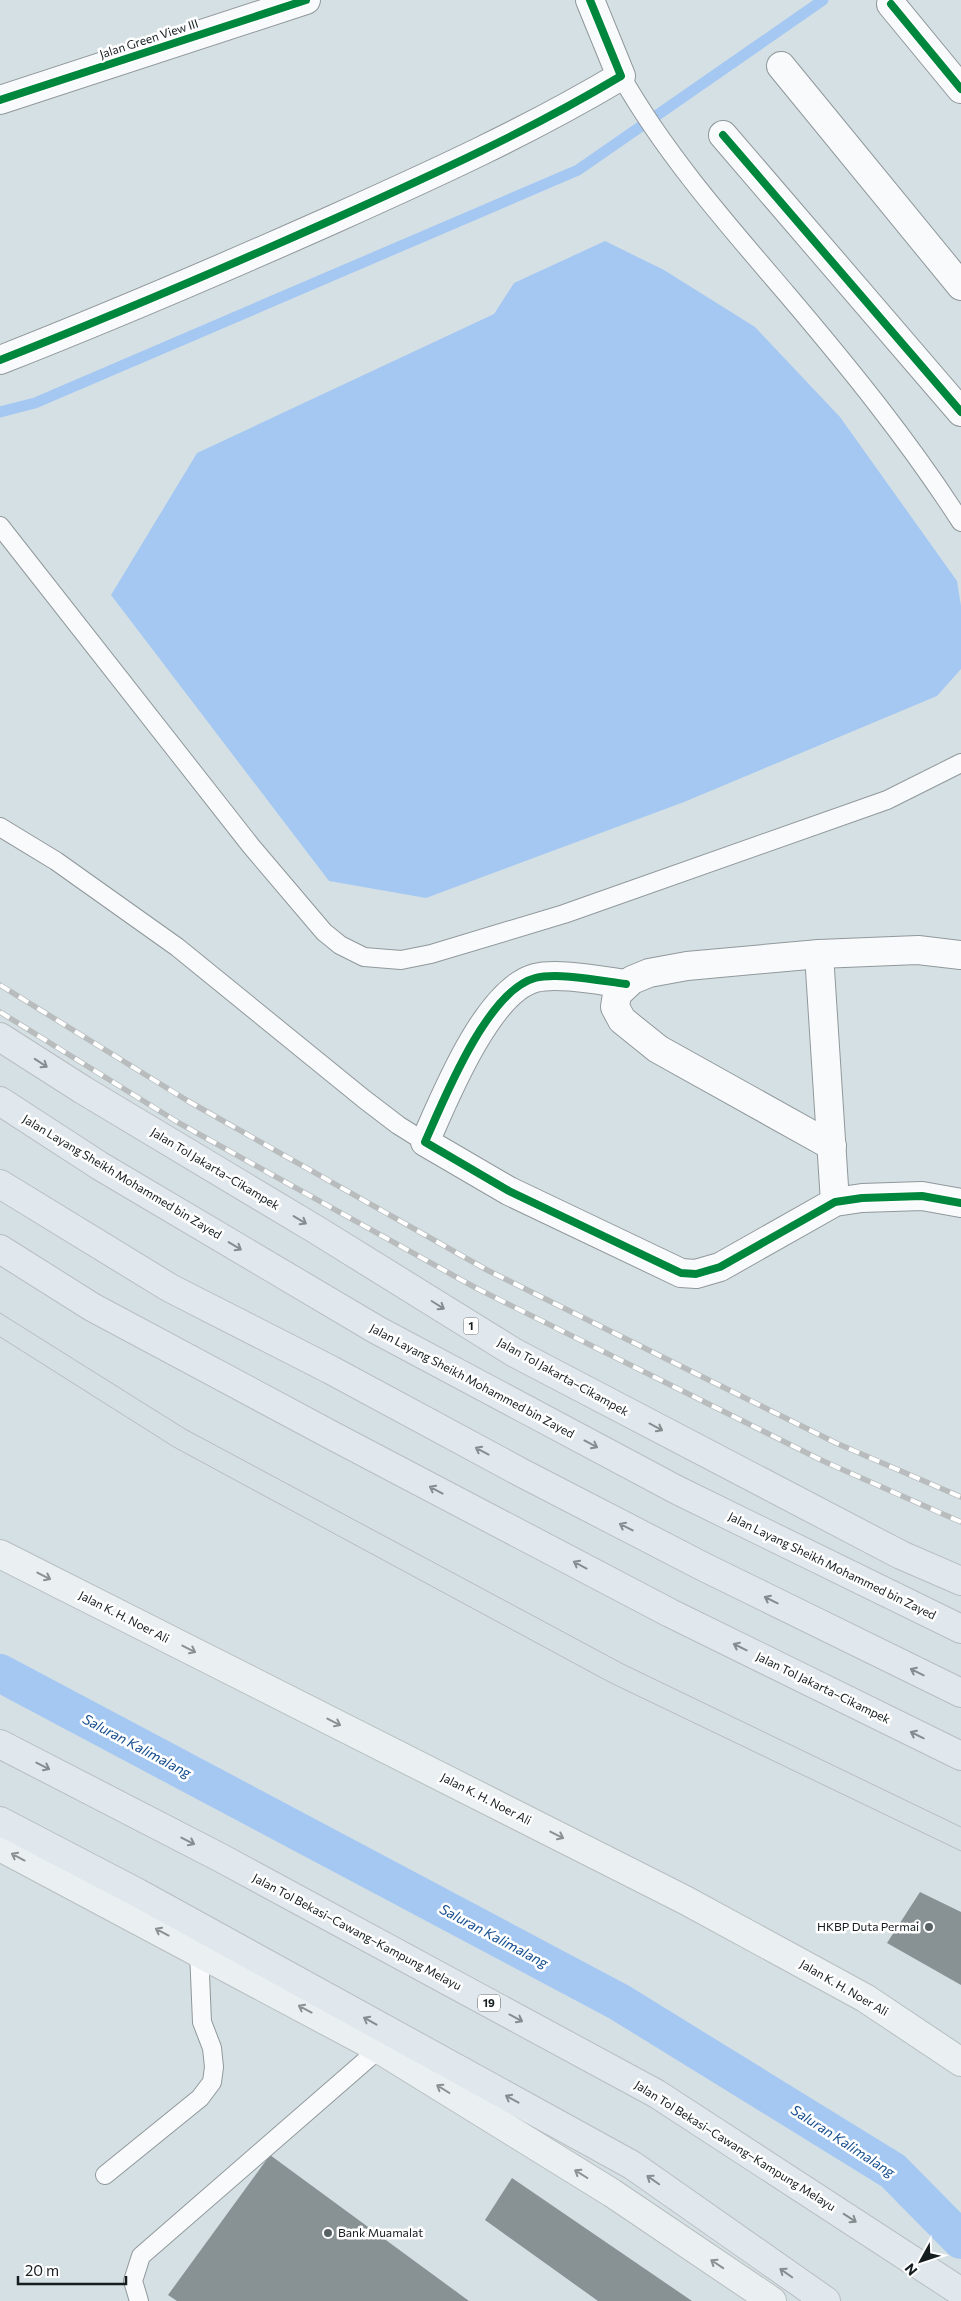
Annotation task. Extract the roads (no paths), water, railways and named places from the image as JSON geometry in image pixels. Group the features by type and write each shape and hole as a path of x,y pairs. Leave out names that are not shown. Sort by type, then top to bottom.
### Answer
{"highway":[{"name":"Jalan Tol Jakarta–Cikampek","path":"0,1037 83,1090 315,1229 515,1353 901,1555 961,1581"},
{"name":"Jalan Layang Sheikh Mohammed bin Zayed","path":"0,1102 100,1166 376,1330 676,1490 961,1630"},
{"path":"0,1184 170,1288 332,1370 522,1473 704,1567 961,1693"},
{"name":"Jalan Tol Jakarta–Cikampek","path":"0,1249 92,1307 335,1437 670,1613 961,1756"},
{"name":"Jalan Tol Bekasi–Cawang–Kampung Melayu","path":"0,1744 221,1858 657,2094 961,2292"},
{"path":"0,1821 138,1893 632,2165 826,2301"}],"main road":[{"name":"Jalan K. H. Noer Ali","path":"0,1554 685,1900 865,1998 961,2062"},
{"path":"0,1847 199,1951 379,2049 612,2193 772,2301"}],"street":[{"name":"Jalan Green View III","path":"0,100 306,0"},
{"path":"0,360 281,243 431,176 560,112 628,87 590,0"},
{"path":"891,4 961,89"},
{"path":"781,66 961,286"},
{"path":"723,135 959,406"},
{"path":"832,1146 658,1049 628,1026 616,1012 615,1002 617,994 626,984 649,973 667,969 819,954 918,950 961,955"},
{"path":"819,954 835,1202"},
{"path":"626,984 544,977 528,981 512,991 493,1012 472,1045 425,1142 509,1191 681,1273 696,1274 720,1267 835,1202 862,1198 922,1196 961,1203"}],"lane":[{"path":"628,87 672,154 829,343 899,432 961,522"},
{"path":"0,526 251,846 324,932 346,949 364,957 401,960 431,954 564,914 887,800 961,763"},
{"path":"0,827 56,860 177,947 370,1104 425,1142"},
{"path":"105,2176 200,2098 212,2082 214,2067 212,2048 202,2022 199,1951"},
{"path":"139,2301 134,2281 141,2256 379,2049"}],"water":[{"path":"605,241 664,270 755,327 840,417 957,581 961,606 961,669 937,696 684,802 426,898 329,881 111,595 197,453 494,314 514,283"}],"waterway":[{"path":"0,412 35,403 578,170 823,0"},
{"name":"Saluran Kalimalang","path":"0,1673 619,2002 893,2171 961,2240"}],"tram line":[{"path":"0,1313 185,1429 623,1664 961,1827"},
{"path":"0,1337 174,1447 609,1682 961,1851"}],"railway":[{"path":"0,985 188,1101 487,1270 836,1443 961,1497"},
{"path":"0,1012 179,1123 476,1288 823,1461 961,1522"}],"place":[{"name":"HKBP Duta Permai","path":"929,1927"},
{"name":"Bank Muamalat","path":"328,2233"}]}
